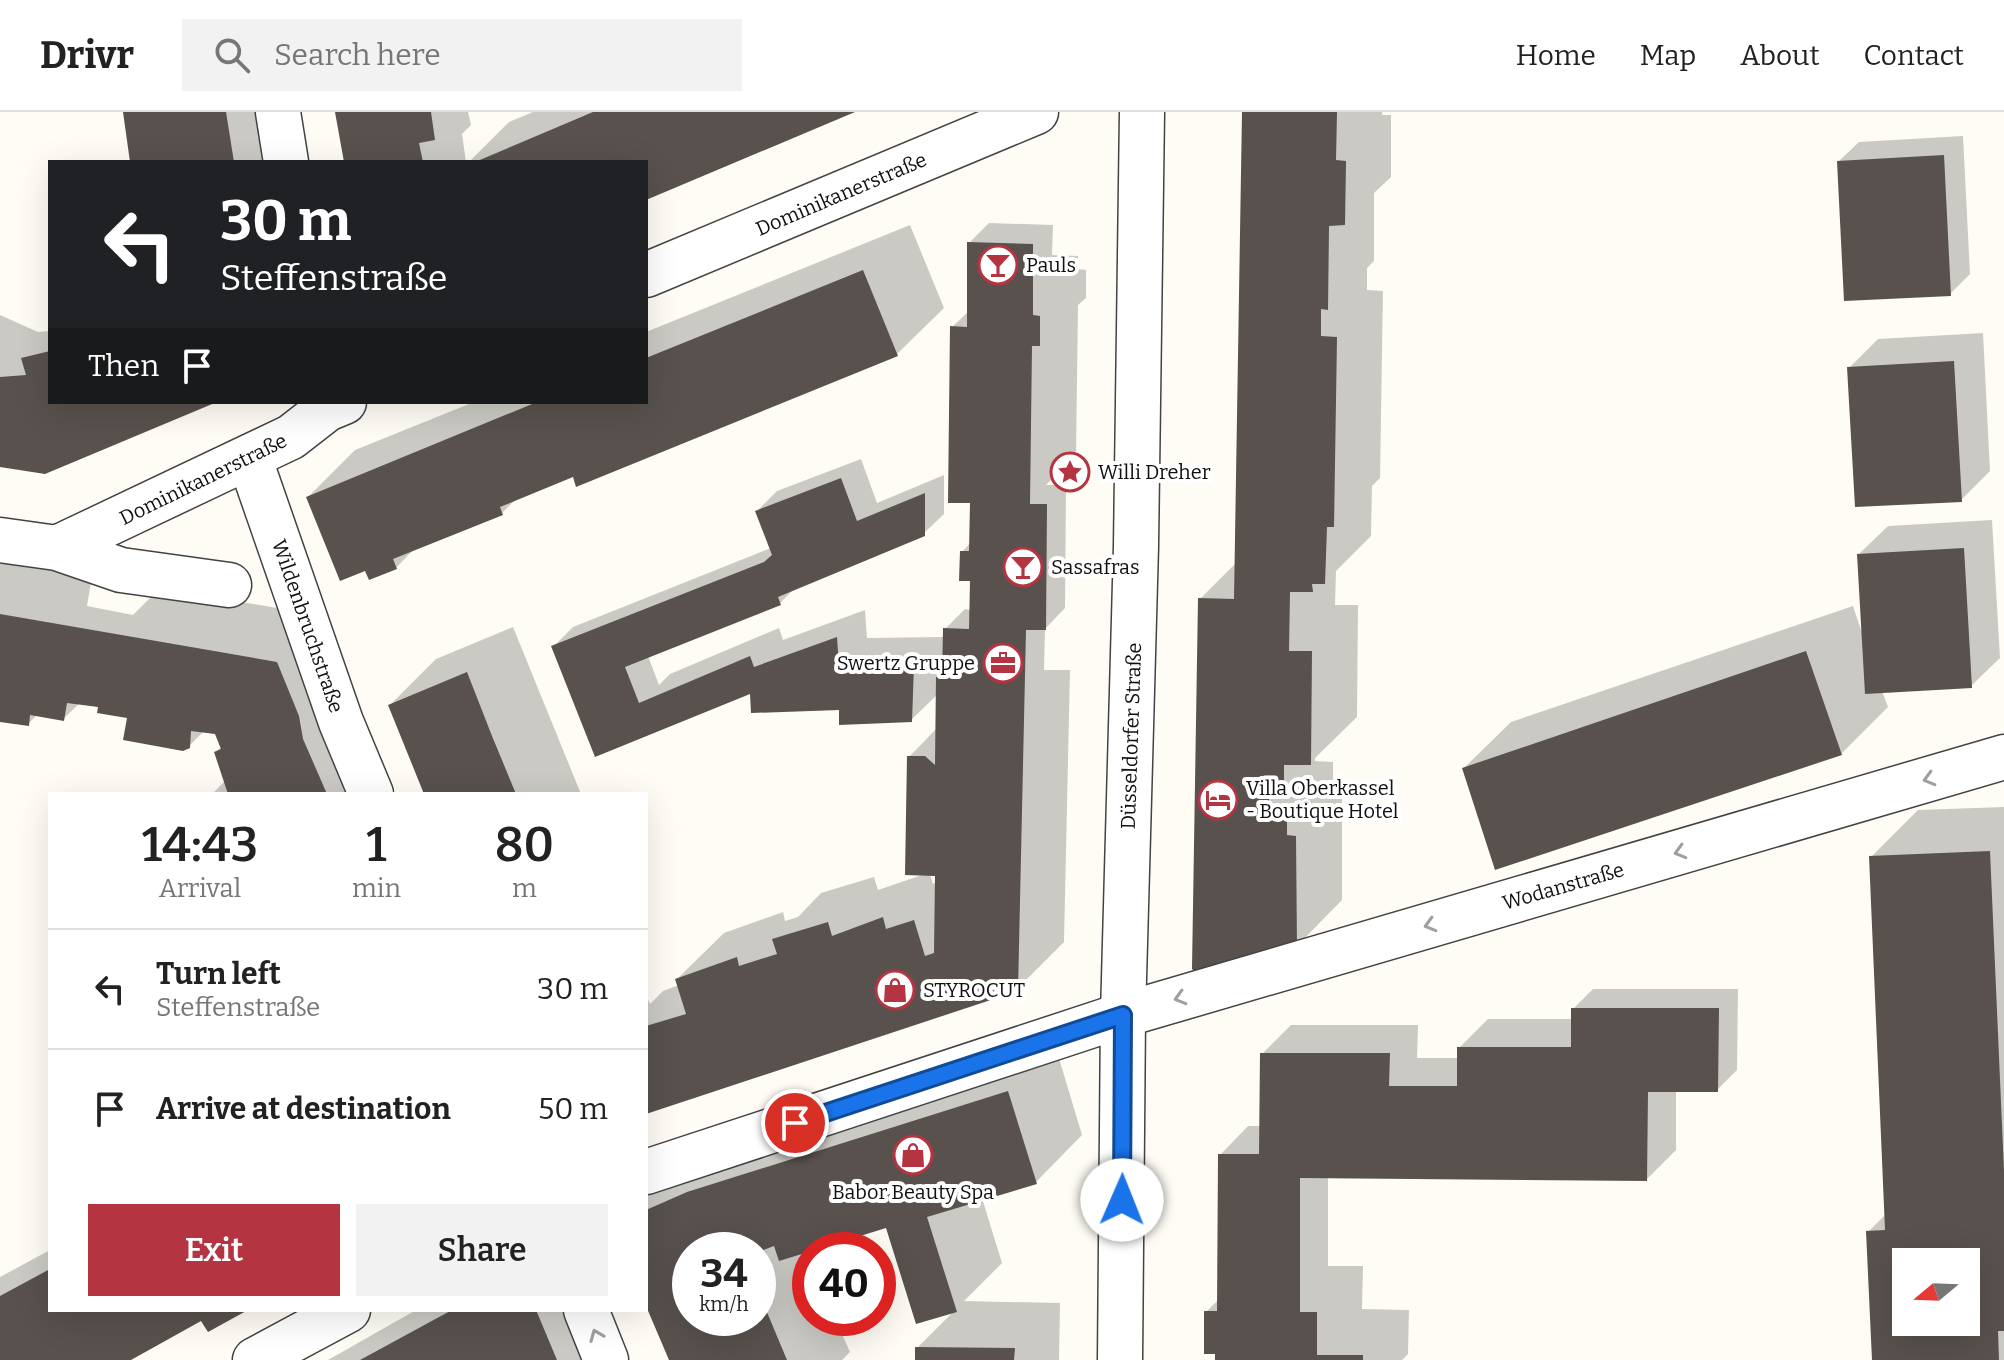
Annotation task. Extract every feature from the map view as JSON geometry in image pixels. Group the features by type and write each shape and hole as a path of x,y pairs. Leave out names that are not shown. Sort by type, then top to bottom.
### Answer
{"street":[{"path":"278,112 286,160"},
{"name":"Dominikanerstraße","path":"648,274 1036,112"},
{"name":"Düsseldorfer Straße","path":"1120,1360 1123,1015 1136,546 1142,112"},
{"name":"Dominikanerstraße","path":"57,548 291,437 332,404"},
{"name":"Wildenbruchstraße","path":"249,457 341,722 370,792"},
{"path":"0,540 57,548 121,570 229,585"},
{"name":"Wodanstraße","path":"648,1171 1123,1015 2004,757"},
{"path":"255,1360 344,1312"},
{"path":"587,1312 606,1360"}],"building":[{"path":"123,112 226,112 234,160 130,160"},
{"path":"335,112 431,112 435,140 419,143 423,160 344,160"},
{"path":"593,112 855,112 648,199 648,160 480,160"},
{"path":"1242,112 1337,112 1336,160 1346,161 1345,225 1329,226 1328,310 1321,309 1321,336 1337,337 1334,527 1327,527 1325,584 1312,584 1313,592 1290,592 1289,651 1312,651 1311,765 1284,765 1284,788 1269,788 1269,807 1287,808 1287,835 1296,836 1297,949 1201,977 1192,969 1198,598 1234,599"},
{"path":"1944,155 1951,296 1844,301 1837,161"},
{"path":"967,242 1033,244 1033,315 1040,316 1040,346 1032,346 1030,504 1047,504 1046,630 1026,630 1018,991 648,1113 648,1025 686,1014 675,979 737,957 739,966 777,954 772,939 828,922 832,936 883,917 886,929 914,920 925,956 934,953 935,876 905,875 907,756 925,756 935,765 936,677 942,677 943,628 969,629 970,581 959,581 960,551 969,551 970,503 948,503 950,326 967,327"},
{"path":"863,270 898,356 576,487 573,477 500,507 503,515 393,559 397,569 369,580 365,571 340,581 306,497 532,404 648,404 648,357"},
{"path":"48,351 48,404 212,404 45,474 0,467 0,377 26,375 21,358"},
{"path":"1954,361 1962,502 1855,507 1847,367"},
{"path":"841,478 857,521 925,493 925,536 778,597 781,605 625,667 639,703 750,656 754,667 837,637 839,666 914,665 912,722 839,725 839,710 751,713 750,694 595,757 551,646 764,562 772,555 755,511"},
{"path":"1964,548 1972,688 1865,694 1857,554"},
{"path":"0,614 277,662 299,716 303,739 326,792 227,792 214,752 221,749 215,734 191,731 190,748 183,751 123,740 127,718 97,713 98,707 67,703 64,721 30,715 29,726 0,722"},
{"path":"1806,651 1842,755 1495,870 1462,768"},
{"path":"467,672 515,792 423,792 388,705"},
{"path":"1990,851 2004,1171 2004,1331 1998,1331 1999,1360 1872,1360 1866,1231 1885,1230 1869,856"},
{"path":"1571,1008 1719,1008 1718,1092 1648,1092 1647,1181 1300,1178 1300,1312 1317,1312 1317,1355 1363,1355 1363,1360 1215,1360 1215,1354 1204,1354 1204,1311 1217,1311 1218,1154 1259,1154 1260,1053 1390,1053 1389,1086 1457,1086 1457,1047 1571,1047"},
{"path":"1008,1091 1037,1184 927,1217 957,1312 916,1324 896,1260 896,1232 887,1232 886,1228 873,1232 792,1232 792,1257 779,1261 776,1232 672,1232 672,1336 776,1334 787,1360 669,1360 648,1311 648,1209 687,1192"},
{"path":"48,1270 48,1312 244,1312 208,1332 201,1321 131,1360 0,1360 0,1296"},
{"path":"448,1312 537,1312 557,1360 360,1360"},
{"path":"915,1347 1015,1348 1014,1360 915,1360"}],"place":[{"name":"Pauls","path":"998,265"},
{"name":"Willi Dreher","path":"1070,472"},
{"name":"Sassafras","path":"1023,567"},
{"name":"Swertz Gruppe","path":"1003,663"},
{"name":"Villa Oberkassel - Boutique Hotel","path":"1218,800"},
{"name":"STYROCUT","path":"895,990"},
{"name":"Babor Beauty Spa","path":"913,1155"}],"route":[{"path":"795,1123 1123,1015 1122,1200"}]}
